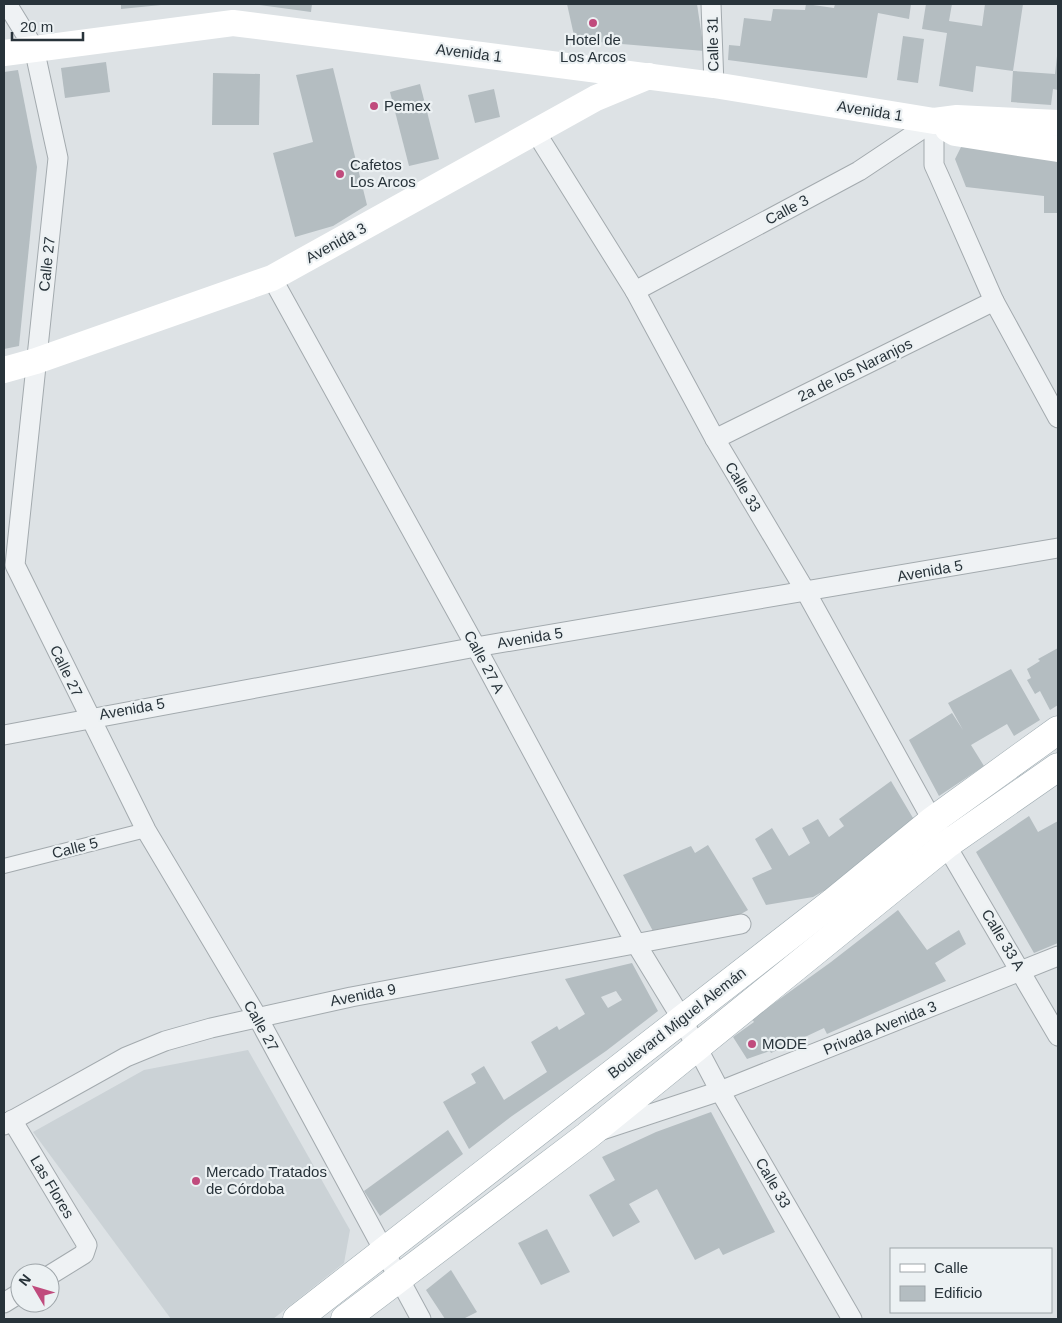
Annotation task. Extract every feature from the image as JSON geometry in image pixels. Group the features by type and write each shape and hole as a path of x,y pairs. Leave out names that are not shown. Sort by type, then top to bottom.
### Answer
{"main road":[{"name":"Avenida 1","path":"4,53 233,23 650,76 934,121"},
{"name":"Avenida 3","path":"4,370 36,361 272,278 596,98 650,76"},
{"path":"934,121 957,118 1058,122"},
{"path":"934,121 955,133 1058,149"},
{"name":"Boulevard Miguel Alemán","path":"297,1319 833,902 932,821 1058,730"},
{"name":"Boulevard Miguel Alemán","path":"344,1319 587,1136 946,845 1058,767"}],"street":[{"name":"Calle 27","path":"7,4 34,48 58,158 36,361 10,565 146,830 258,1018 398,1277"},
{"name":"Calle 31","path":"712,4 714,85"},
{"name":"Calle 3","path":"635,291 859,171 934,121"},
{"path":"934,121 934,165 994,301 1058,418"},
{"name":"Calle 33","path":"535,131 635,291 715,439 806,592 946,845"},
{"name":"Calle 27 A","path":"272,278 476,647 635,942 697,1046"},
{"name":"2a de los Naranjos","path":"715,439 994,301"},
{"name":"Avenida 5","path":"4,735 89,717 476,647 1058,548"},
{"name":"Calle 5","path":"4,866 146,830"},
{"name":"Calle 33 A","path":"946,845 1058,1036"},
{"name":"Avenida 9","path":"8,1123 134,1054 165,1041 351,997 635,942 741,924"},
{"name":"Privada Avenida 3","path":"587,1136 720,1091 1022,972 1058,956"},
{"name":"Calle 33","path":"697,1046 720,1091 852,1319"},
{"name":"Las Flores","path":"8,1123 87,1245 84,1254 60,1269"},
{"path":"398,1277 422,1319"},
{"path":"4,1312 9,1319"}],"shaded area":[{"name":"Mercado Tratados de Córdoba","path":"248,1050 350,1230 344,1263 273,1319 171,1319 33,1132 144,1070"}],"building":[{"path":"121,4 160,4 161,5 121,9"},
{"path":"252,4 312,4 311,12"},
{"path":"567,4 697,4 704,51 575,40"},
{"path":"806,4 834,8 835,4 911,4 909,19 878,13 867,78 728,60 729,45 740,46 744,18 771,21 773,9 805,10"},
{"path":"926,4 952,4 949,21 982,26 985,4 1023,4 1013,71 976,66 973,92 939,86 947,33 922,29"},
{"path":"903,36 924,39 918,83 897,80"},
{"path":"1057,56 1058,90 1053,89 1051,105 1011,102 1013,71 1055,74"},
{"path":"106,62 110,92 65,98 61,68"},
{"name":"Cafetos Los Arcos","path":"333,68 367,205 333,226 295,237 273,153 313,142 296,75"},
{"path":"18,70 37,167 19,346 4,349 4,72"},
{"path":"213,73 260,74 259,125 212,125"},
{"path":"420,84 439,159 409,166 390,92"},
{"path":"494,89 500,117 475,123 468,95"},
{"path":"962,145 1058,161 1058,213 1044,213 1044,196 966,187 955,159"},
{"path":"1058,648 1058,705 1050,710 1040,691 1035,694 1027,680 1031,678 1027,669 1040,661 1038,659"},
{"path":"1011,669 1040,720 1014,736 1007,724 971,745 984,766 939,796 909,740 952,713 963,730 948,703"},
{"path":"891,781 916,823 834,885 813,897 766,905 752,878 772,869 755,839 772,828 789,856 810,843 802,828 818,819 829,837 844,826 839,819"},
{"path":"1029,816 1038,832 1058,821 1058,943 1034,953 976,852"},
{"path":"708,845 748,910 734,918 654,933 623,875 691,846 695,853"},
{"path":"898,910 927,950 959,930 966,944 935,963 946,981 827,1034 824,1028 771,1053 770,1051 747,1059 733,1037 754,1022 752,1019 831,962"},
{"path":"632,963 658,1011 606,1051 512,1116 469,1149 443,1102 476,1083 471,1074 484,1066 504,1100 547,1072 531,1042 557,1026 559,1030 585,1014 565,979","holes":["616,991 622,1000 608,1008 601,997"]},
{"path":"711,1112 775,1232 723,1255 719,1248 695,1260 657,1189 629,1204 640,1222 613,1237 589,1195 615,1180 602,1157 656,1132"},
{"path":"448,1130 463,1154 380,1216 364,1191"},
{"path":"547,1229 570,1272 541,1285 518,1243"},
{"path":"451,1270 477,1312 463,1319 445,1319 426,1290"}],"place":[{"name":"Hotel de Los Arcos","path":"593,23"},
{"name":"Pemex","path":"374,106"},
{"name":"Cafetos Los Arcos","path":"340,174"},
{"name":"MODE","path":"752,1044"},
{"name":"Mercado Tratados de Córdoba","path":"196,1181"}]}
